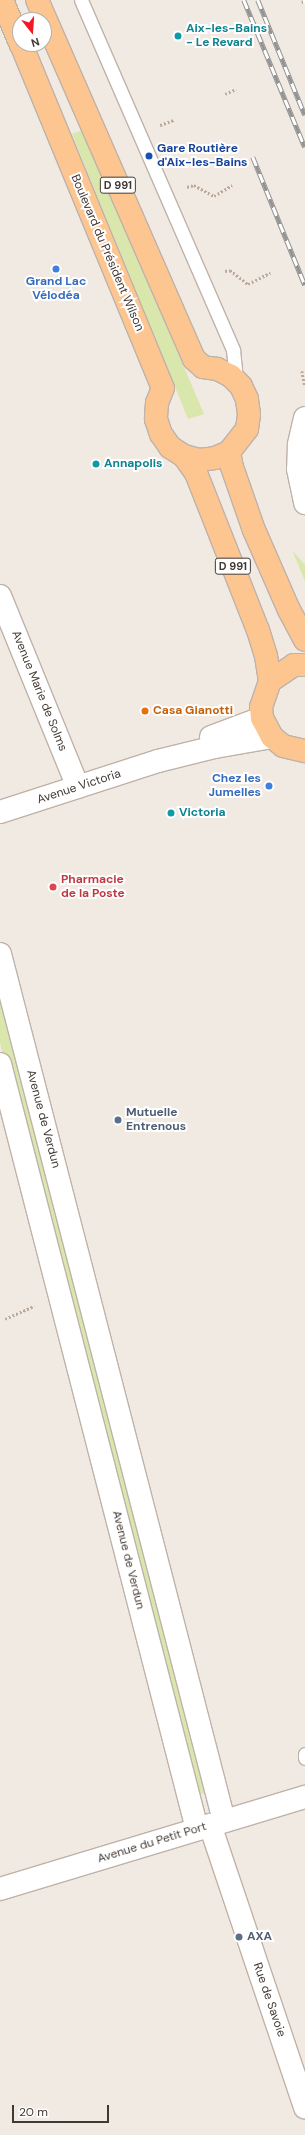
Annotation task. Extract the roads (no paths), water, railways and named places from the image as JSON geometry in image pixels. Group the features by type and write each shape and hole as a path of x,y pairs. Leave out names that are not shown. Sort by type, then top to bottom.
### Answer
{"main road":[{"name":"Boulevard du Président Wilson","path":"2,0 12,24"},
{"name":"D 991","path":"37,0 194,359 203,367 218,369 236,381"},
{"name":"Boulevard du Président Wilson","path":"24,52 163,388 157,403 156,419 161,434 170,447 184,456 199,460 215,458 229,452"},
{"path":"229,452 247,429 250,414 247,399 236,381"},
{"name":"D 991","path":"229,452 232,467 254,530 288,608 305,640"},
{"name":"Boulevard du Président Wilson","path":"184,456 196,473 258,630 266,656 270,681"},
{"path":"305,665 287,669 270,681 263,695 262,718 272,737 283,746 305,751"}],"street":[{"path":"305,418 299,445 298,469 305,503"},
{"name":"Avenue Marie de Solms","path":"0,596 78,787"},
{"name":"Avenue Victoria","path":"158,761 198,742 262,718"},
{"name":"Avenue Victoria","path":"0,812 158,761 215,747 272,737"},
{"name":"Avenue de Verdun","path":"0,954 85,1284 210,1825"},
{"name":"Avenue de Verdun","path":"0,1064 59,1291 210,1825"},
{"path":"59,1291 85,1284"},
{"name":"Avenue du Petit Port","path":"0,1889 305,1797"},
{"name":"Rue de Savoie","path":"210,1825 305,2107"}],"lane":[{"path":"81,0 234,350 236,381"}],"railway":[{"path":"244,0 305,147"},
{"path":"258,0 305,115"},
{"path":"253,157 305,285"}],"place":[{"name":"Aix-les-Bains - Le Revard","path":"178,36"},
{"name":"Gare Routière d'Aix-les-Bains","path":"149,156"},
{"name":"Grand Lac Vélodéa","path":"56,269"},
{"name":"Annapolis","path":"96,464"},
{"name":"Casa Gianotti","path":"145,711"},
{"name":"Chez les Jumelles","path":"269,786"},
{"name":"Victoria","path":"171,813"},
{"name":"Pharmacie de la Poste","path":"53,887"},
{"name":"Mutuelle Entrenous","path":"118,1120"},
{"name":"AXA","path":"239,1937"}]}
